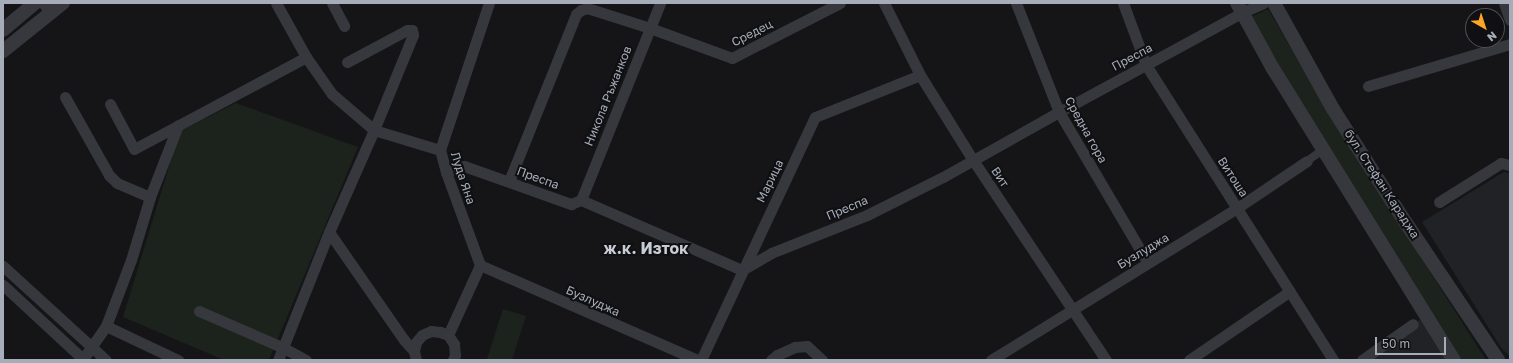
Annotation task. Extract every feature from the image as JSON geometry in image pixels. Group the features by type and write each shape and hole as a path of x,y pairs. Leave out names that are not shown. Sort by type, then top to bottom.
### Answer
{"street":[{"path":"3,30 35,3"},
{"path":"3,51 47,8 63,3"},
{"path":"276,3 306,57 332,94 374,130 440,150"},
{"path":"332,3 344,26"},
{"name":"Луда Яна","path":"480,265 446,172 440,150 489,3"},
{"name":"Никола Ръжанков","path":"581,200 660,3"},
{"name":"Средец","path":"509,181 576,14 580,10 587,8 650,28 732,58 840,3"},
{"name":"Вит","path":"884,3 920,74 973,160 1106,360"},
{"name":"Средна гора","path":"1016,3 1058,112 1148,263"},
{"name":"Витоша","path":"1123,3 1146,65 1333,360"},
{"name":"Преспа","path":"446,172 464,166 571,204 581,200 742,270 771,253 867,215 943,177 1058,112 1146,65 1239,8 1263,3"},
{"name":"бул. Стефан Караджа","path":"1274,3 1333,109 1406,223 1498,360"},
{"path":"1504,3 1510,20"},
{"path":"1239,8 1323,150 1454,360"},
{"path":"278,360 329,232 374,130 413,35 412,30 407,30 347,62"},
{"path":"1368,86 1510,44"},
{"path":"110,104 134,149 306,57"},
{"name":"Марица","path":"701,360 815,117 920,74"},
{"path":"65,97 109,175 117,183 150,197"},
{"path":"3,285 83,360 106,326 131,260 150,197 178,125"},
{"path":"1307,161 1323,150"},
{"name":"Бузлуджа","path":"991,360 1237,208 1307,161"},
{"path":"1439,202 1501,163 1510,165"},
{"path":"329,232 415,356"},
{"path":"448,336 480,265"},
{"name":"Бузлуджа","path":"480,265 697,360"},
{"path":"3,266 106,360"},
{"path":"1189,360 1290,291"},
{"path":"199,311 284,348 306,360"},
{"path":"1362,360 1413,324"},
{"path":"106,326 178,360"},
{"path":"415,356 416,342 422,335 430,332 440,332 448,336 454,344 455,355 453,360"},
{"path":"771,360 796,347 807,346 822,360"}],"shaded area":[{"path":"1268,9 1319,97 1486,360 1461,360 1249,18"},
{"path":"236,103 358,147 269,360 224,360 123,317 180,131"},
{"path":"1504,172 1510,173 1510,356 1502,349 1422,222"},
{"path":"503,309 526,316 512,360 487,359"},
{"path":"1426,316 1454,360 1362,360 1413,324"}],"district":[{"name":"ж.к. Изток","path":"646,248"}]}
